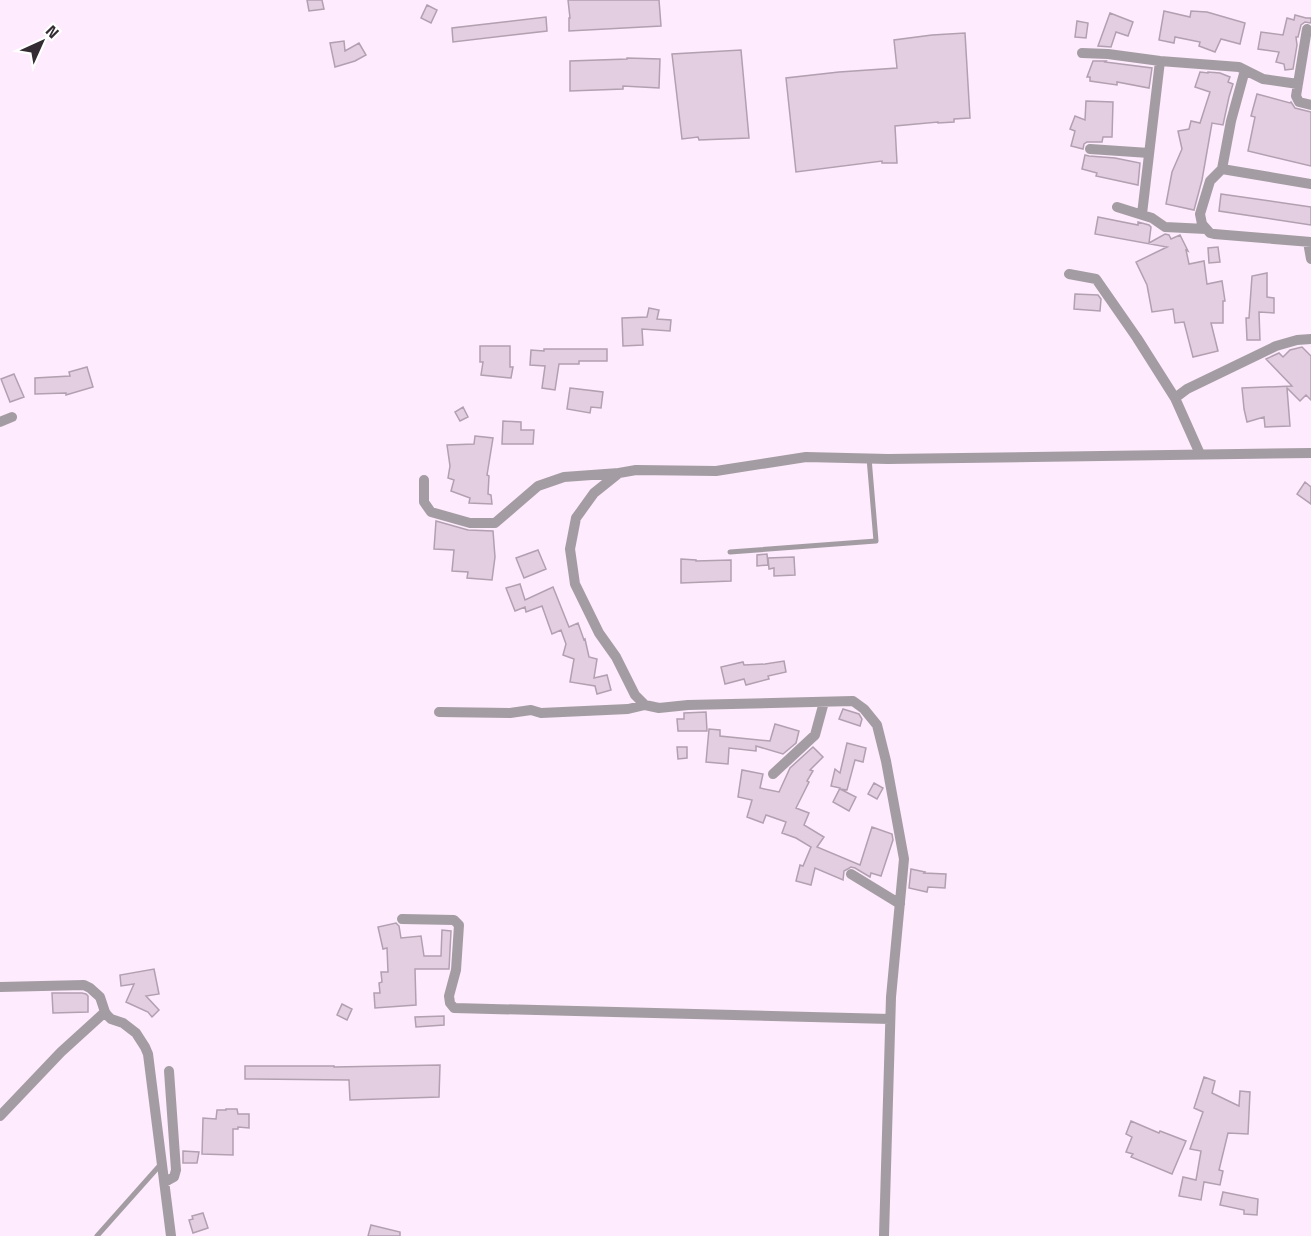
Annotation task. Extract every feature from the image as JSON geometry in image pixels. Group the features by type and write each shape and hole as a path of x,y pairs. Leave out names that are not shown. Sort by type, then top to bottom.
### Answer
{"street":[{"path":"1308,35 1296,96 1302,104 1311,105"},
{"path":"1082,53 1239,67 1263,79 1298,84"},
{"path":"1142,214 1160,60"},
{"path":"1245,70 1231,121 1222,169 1210,181 1200,214 1201,220 1206,229 1214,234 1310,242 1311,259"},
{"path":"1090,148 1149,153"},
{"path":"1222,169 1311,184"},
{"path":"1117,207 1152,218 1165,227 1206,229"},
{"path":"1069,274 1096,279 1175,398 1200,454"},
{"path":"1175,398 1188,389 1276,346 1311,339"},
{"path":"0,422 12,417"},
{"path":"424,480 424,502 431,512 470,523 495,523 538,486 564,477 636,470 716,471 806,457 1311,453"},
{"path":"619,473 594,494 576,518 570,549 575,585 599,633 616,657 635,696 645,705"},
{"path":"439,712 531,711 541,713 628,709 645,705 659,708 688,705 853,701 864,709 876,725 886,761 904,859 891,997 884,1236"},
{"path":"773,774 815,735 824,702"},
{"path":"851,874 900,904"},
{"path":"402,919 454,920 459,924 456,970 449,996 450,1004 454,1008 890,1019"},
{"path":"0,987 84,986 90,988 100,997 105,1012 111,1018 136,1033 145,1047 149,1062 171,1236"},
{"path":"0,1116 61,1052 105,1012"},
{"path":"165,1182 174,1177 176,1170 169,1071"}],"lane":[{"path":"730,552 876,541 869,458"},
{"path":"97,1236 162,1163"}],"building":[{"path":"307,0 322,0 324,9 309,11"},
{"path":"568,0 659,0 661,26 569,31"},
{"path":"427,5 437,10 431,23 421,18"},
{"path":"1164,11 1190,17 1191,11 1207,12 1245,23 1240,44 1221,39 1215,52 1199,46 1200,42 1175,37 1174,43 1159,40"},
{"path":"1110,13 1133,22 1128,36 1116,32 1111,47 1098,46"},
{"path":"1295,15 1311,18 1311,23 1305,22 1301,25 1298,37 1296,37 1293,69 1285,70 1284,64 1276,62 1279,52 1258,49 1261,32 1283,35 1287,18 1294,20"},
{"path":"546,17 547,31 453,42 452,28"},
{"path":"1077,21 1088,23 1086,38 1075,37"},
{"path":"965,33 970,118 954,119 954,122 895,126 897,163 882,163 882,161 796,172 786,78 897,68 894,40"},
{"path":"344,41 345,51 359,43 366,55 335,67 330,43"},
{"path":"741,50 749,138 682,139 672,54"},
{"path":"660,59 659,88 623,86 623,89 570,91 570,61"},
{"path":"1093,61 1152,68 1149,88 1117,82 1117,85 1090,81 1090,77 1087,77"},
{"path":"1200,72 1220,73 1230,77 1228,82 1233,84 1223,125 1212,123 1194,210 1166,204 1172,172 1182,149 1178,131 1189,129 1191,121 1200,123 1210,92 1195,87"},
{"path":"1257,94 1291,102 1295,108 1311,112 1311,166 1248,151 1255,117 1251,116"},
{"path":"1086,101 1113,102 1112,137 1103,137 1102,142 1087,142 1083,149 1071,146 1075,131 1070,129 1075,116 1085,120"},
{"path":"1085,155 1140,163 1138,185 1096,176 1097,173 1082,169"},
{"path":"1221,194 1311,207 1311,225 1219,211"},
{"path":"1098,217 1149,225 1151,227 1149,243 1165,234 1171,239 1180,235 1188,251 1186,250 1189,264 1204,261 1207,284 1222,281 1225,301 1223,301 1223,323 1211,323 1218,351 1193,357 1184,322 1175,323 1173,309 1152,312 1147,285 1136,262 1167,247 1095,234"},
{"path":"1218,247 1220,262 1209,263 1208,248"},
{"path":"1267,273 1267,297 1274,298 1274,313 1259,312 1260,340 1247,340 1246,318 1249,318 1252,276"},
{"path":"1075,294 1098,295 1101,299 1100,311 1074,309"},
{"path":"649,308 659,310 657,319 671,320 670,331 642,329 643,345 623,346 622,318 647,317"},
{"path":"480,346 510,346 510,367 513,367 511,378 481,375 483,362 480,362"},
{"path":"1302,347 1311,356 1311,400 1306,395 1300,401 1287,388 1290,426 1265,427 1264,417 1247,422 1242,388 1292,386 1266,359 1279,353 1283,357 1290,350"},
{"path":"544,349 607,349 607,361 559,364 555,390 542,388 545,366 530,365 531,350 544,351"},
{"path":"87,367 93,387 66,395 66,393 35,394 35,378 70,376 69,372"},
{"path":"14,374 24,397 10,402 1,379"},
{"path":"570,388 603,392 601,408 591,407 590,413 567,409"},
{"path":"463,407 468,417 460,421 455,412"},
{"path":"503,421 521,422 521,430 534,430 533,444 502,444"},
{"path":"475,436 493,438 487,475 489,476 488,494 491,495 492,504 469,503 470,498 451,491 454,480 448,478 450,466 447,445 474,444"},
{"path":"1305,482 1311,487 1311,504 1297,494"},
{"path":"436,521 468,530 493,531 495,557 492,580 467,578 468,572 452,571 454,550 434,549"},
{"path":"538,550 546,569 524,578 516,558"},
{"path":"767,554 768,565 757,566 757,555"},
{"path":"794,557 795,575 774,576 774,568 769,569 768,558"},
{"path":"681,559 731,560 731,581 681,583"},
{"path":"520,584 525,600 553,587 569,627 578,623 589,657 597,659 594,678 607,675 611,690 597,694 595,686 570,682 574,659 563,655 566,644 561,630 552,634 542,606 526,612 525,607 515,611 506,588"},
{"path":"784,661 786,672 768,676 769,679 746,685 744,679 725,684 721,667 743,662 744,665"},
{"path":"843,709 859,714 862,719 860,726 839,719"},
{"path":"706,712 707,731 678,731 677,719 684,719 684,713"},
{"path":"775,724 799,731 796,743 783,754 756,746 756,751 729,748 728,764 706,762 709,729 720,730 720,736 770,741"},
{"path":"847,743 866,748 863,762 855,760 847,790 840,789 856,797 849,811 833,802 840,788 831,786 835,769 840,773"},
{"path":"677,747 687,747 687,758 678,759"},
{"path":"813,747 823,757 810,770 813,771 807,781 809,782 796,808 809,813 804,825 824,837 817,847 860,865 872,827 892,834 893,840 881,876 871,873 870,877 851,867 844,871 843,880 815,868 811,885 796,881 800,865 803,866 811,847 782,833 786,822 766,815 763,823 747,817 752,800 738,797 742,770 763,774 760,788 779,792 790,768"},
{"path":"874,783 883,788 877,799 868,794"},
{"path":"911,869 924,873 946,874 945,888 928,887 927,892 909,888"},
{"path":"396,923 399,926 401,938 421,936 424,956 441,956 442,930 451,931 449,969 415,969 416,1005 375,1008 374,993 380,993 381,972 388,972 387,948 383,949 378,927"},
{"path":"154,969 159,994 146,996 159,1010 152,1017 148,1012 126,1002 134,984 121,986 120,975"},
{"path":"52,993 86,994 88,1012 53,1013"},
{"path":"342,1004 352,1009 347,1020 337,1015"},
{"path":"444,1016 444,1025 416,1027 415,1017"},
{"path":"440,1065 439,1097 350,1100 349,1080 245,1079 245,1066"},
{"path":"1204,1077 1215,1081 1212,1093 1239,1106 1240,1091 1250,1092 1248,1134 1228,1133 1219,1170 1223,1171 1220,1185 1204,1182 1201,1200 1179,1196 1183,1177 1196,1180 1201,1151 1190,1149 1203,1112 1194,1108"},
{"path":"237,1109 238,1114 249,1114 249,1128 233,1129 233,1155 202,1154 203,1118 216,1119 217,1110"},
{"path":"1131,1121 1186,1141 1172,1174 1131,1157 1133,1154 1126,1152 1132,1137 1126,1134"},
{"path":"183,1151 199,1152 197,1163 183,1163"},
{"path":"1223,1192 1258,1199 1257,1215 1244,1214 1244,1210 1220,1205"},
{"path":"203,1213 208,1228 193,1233 189,1220 193,1219 192,1216"},
{"path":"371,1225 400,1232 400,1236 368,1236"}]}
